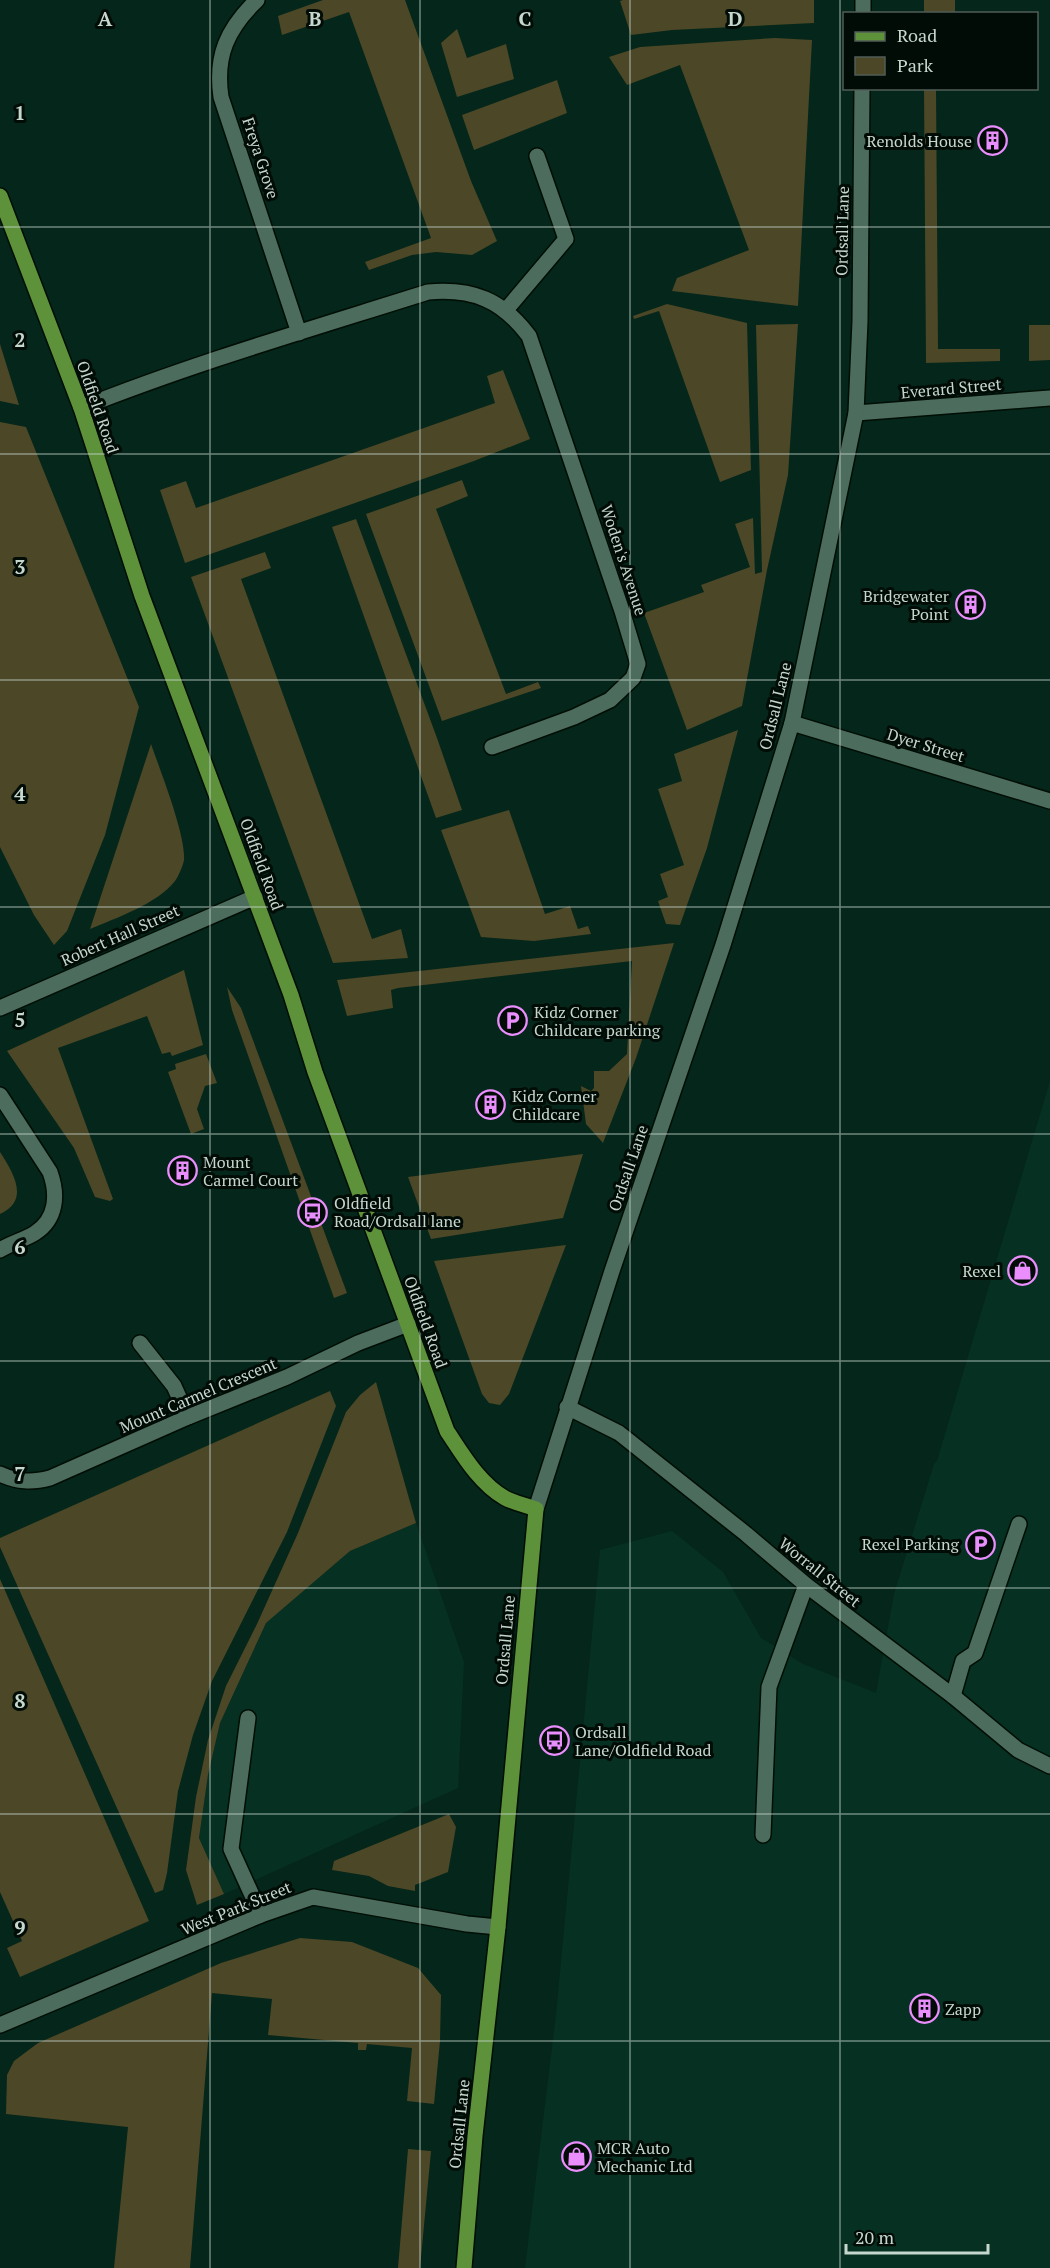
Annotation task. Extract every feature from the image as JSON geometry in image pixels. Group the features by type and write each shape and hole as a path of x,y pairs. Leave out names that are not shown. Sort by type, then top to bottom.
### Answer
{"main road":[{"name":"Oldfield Road","path":"0,196 81,408 142,596 291,995 315,1072 447,1431 465,1459 484,1481 506,1498 536,1509"},
{"name":"Ordsall Lane","path":"464,2268 536,1509"}],"street":[{"name":"Freya Grove","path":"257,0 244,13 225,44 219,61 221,97 299,333"},
{"name":"Ordsall Lane","path":"536,1509 567,1407 723,945 792,723 856,413 860,321 862,90"},
{"path":"506,310 566,239 537,156"},
{"name":"Woden's Avenue","path":"81,408 201,364 428,292 448,290 469,293 488,299 506,310 529,336 619,600 638,664 633,678 610,699 574,717 492,747"},
{"name":"Everard Street","path":"856,413 1050,398"},
{"name":"Dyer Street","path":"792,723 1050,801"},
{"name":"Robert Hall Street","path":"0,1008 255,897"},
{"path":"0,1095 50,1172 55,1186 52,1213 45,1224 36,1232 0,1250"},
{"name":"Mount Carmel Crescent","path":"0,1474 14,1481 32,1482 50,1478 188,1417 287,1377 368,1339 408,1324"},
{"path":"141,1343 174,1386 188,1417"},
{"name":"Worrall Street","path":"567,1407 619,1433 806,1585 952,1696 1018,1750 1050,1766"},
{"path":"952,1696 963,1661 975,1653 1019,1524"},
{"path":"763,1835 770,1687 806,1585"},
{"path":"248,1718 231,1849 261,1916"},
{"name":"West Park Street","path":"0,2025 261,1916 313,1897 468,1924 498,1927"}],"shaded area":[{"path":"1050,1081 1050,2268 525,2268 556,2015 600,1550 672,1531 723,1572 761,1638 803,1664 876,1693 894,1594 934,1464 937,1461"},
{"path":"416,1523 464,1662 458,1788 224,1894 199,1838 208,1775 220,1723 266,1623 350,1551"}],"green space":[{"path":"323,0 405,0 471,181 497,241 472,255 436,252 412,255 369,270 365,262 431,238 349,12 282,35 278,16"},
{"path":"814,0 814,23 672,30 631,35 620,1"},
{"path":"924,0 955,0 955,12 924,12"},
{"path":"457,29 467,58 506,44 514,79 457,97 441,43"},
{"path":"775,38 812,40 798,306 672,291 677,278 749,250 680,65 627,85 609,57 640,47"},
{"path":"557,80 567,113 474,150 462,115"},
{"path":"924,90 936,90 938,349 1000,349 1000,361 926,363"},
{"path":"667,304 747,323 751,470 720,482 659,311 634,319 633,316"},
{"path":"798,324 788,475 767,570 742,706 687,730 644,613 704,592 701,585 750,567 735,524 753,518 755,574 762,572 756,325"},
{"path":"1029,325 1050,325 1050,360 1029,361"},
{"path":"0,344 19,405 0,401"},
{"path":"503,370 530,439 185,563 160,490 186,481 196,508 495,403 487,376"},
{"path":"0,422 26,427 139,707 105,835 67,931 54,945 34,915 0,847"},
{"path":"462,480 468,496 436,509 506,694 538,682 541,688 442,721 366,514"},
{"path":"356,519 462,810 436,818 332,527"},
{"path":"265,552 271,568 241,579 372,939 401,929 408,958 333,963 191,577"},
{"path":"738,730 707,848 680,925 666,924 658,901 668,897 660,874 684,865 658,789 682,781 674,754"},
{"path":"151,744 181,835 184,849 183,865 175,881 158,897 136,910 90,929"},
{"path":"509,810 545,914 570,906 578,929 588,926 591,934 534,941 481,937 441,830"},
{"path":"674,943 636,1058 603,1143 586,1124 581,1086 591,1091 594,1088 594,1071 609,1071 627,1054 632,961 398,988 391,990 393,1008 347,1016 337,980"},
{"path":"184,970 203,1045 172,1056 170,1052 162,1054 147,1016 58,1048 113,1199 110,1201 95,1197 74,1148 7,1051"},
{"path":"227,987 241,1008 347,1293 334,1298 232,1010"},
{"path":"206,1054 217,1083 205,1086 197,1109 204,1129 191,1134 168,1072 176,1069 175,1064"},
{"path":"0,1152 14,1178 17,1194 15,1202 0,1214"},
{"path":"583,1154 563,1218 431,1239 408,1177"},
{"path":"566,1245 509,1394 500,1405 489,1403 482,1394 434,1261"},
{"path":"376,1382 416,1523 350,1551 266,1623 220,1723 208,1775 199,1838 224,1894 197,1905 186,1870 196,1797 208,1740 226,1686 298,1533 346,1412 360,1395"},
{"path":"330,1391 336,1406 287,1532 212,1681 193,1735 178,1791 163,1890 155,1893 0,1547 0,1538"},
{"path":"0,1579 149,1921 20,1977 7,1948 22,1941 0,1892"},
{"path":"449,1814 456,1827 448,1872 415,1885 415,1891 388,1886 369,1876 332,1870 334,1861"},
{"path":"300,1938 352,1942 418,1968 441,1995 440,2041 434,2104 407,2101 412,2048 367,2044 366,2050 358,2050 358,2043 268,2035 272,1999 212,1993 190,2268 114,2268 128,2127 6,2114 7,2075 14,2061 38,2043 221,1963"},
{"path":"408,2149 431,2151 420,2268 398,2268"}],"place":[{"name":"Renolds House","path":"993,141"},
{"name":"Bridgewater Point","path":"970,605"},
{"name":"Kidz Corner Childcare parking","path":"513,1021"},
{"name":"Kidz Corner Childcare","path":"491,1105"},
{"name":"Mount Carmel Court","path":"182,1171"},
{"name":"Oldfield Road/Ordsall lane","path":"313,1212"},
{"name":"Rexel","path":"1022,1271"},
{"name":"Rexel Parking","path":"980,1544"},
{"name":"Ordsall Lane/Oldfield Road","path":"554,1741"},
{"name":"Zapp","path":"924,2009"},
{"name":"MCR Auto Mechanic Ltd","path":"576,2157"}]}
